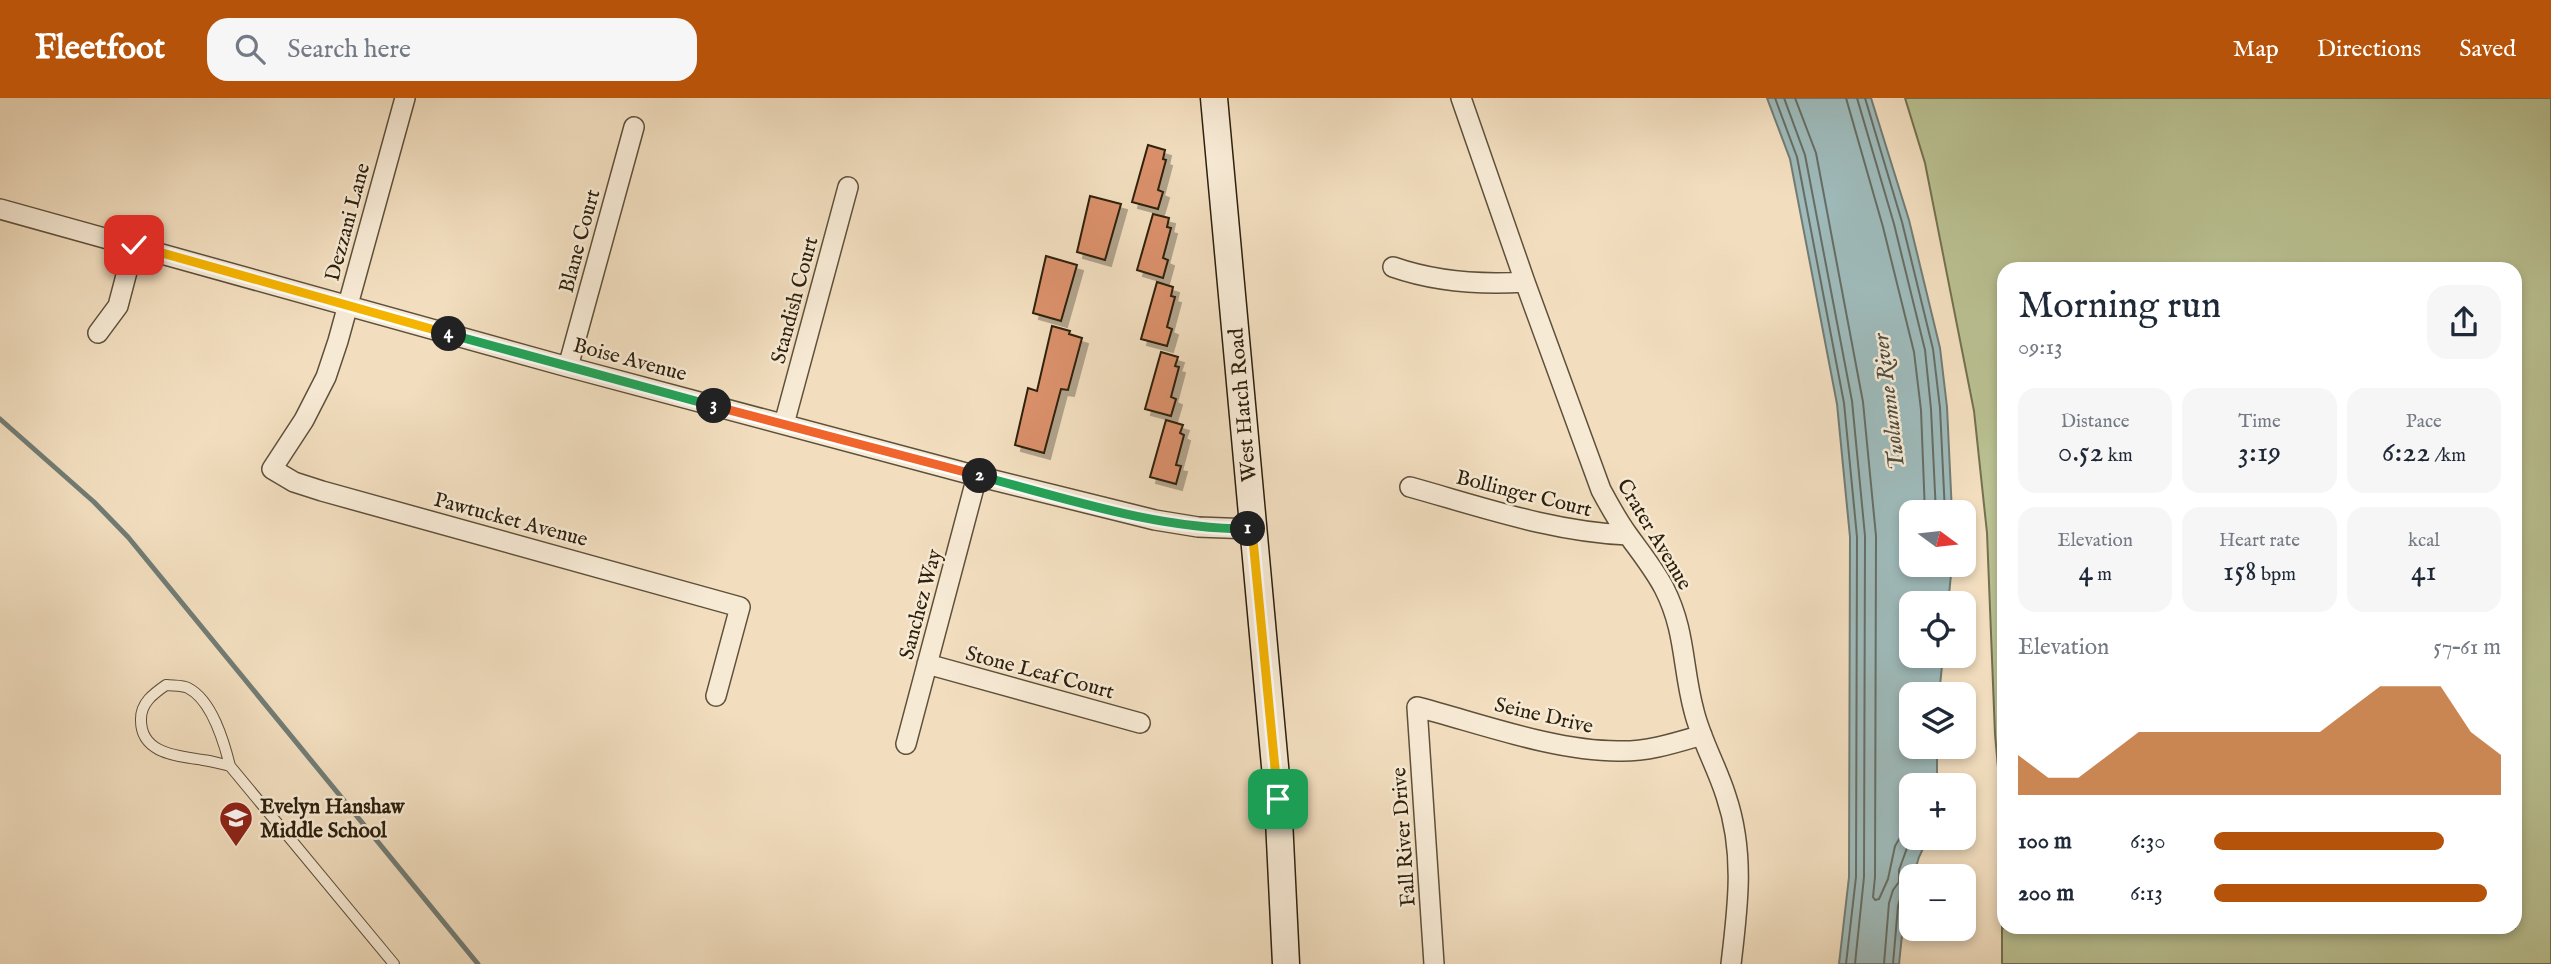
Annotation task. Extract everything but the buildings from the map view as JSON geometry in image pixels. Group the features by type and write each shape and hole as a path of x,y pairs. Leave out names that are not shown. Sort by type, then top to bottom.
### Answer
{"main road":[{"name":"West Hatch Road","path":"1214,98 1278,799 1286,964"}],"street":[{"name":"Crater Avenue","path":"1461,98 1601,489 1665,589 1676,617 1684,646 1694,713 1726,796 1739,852 1740,889 1731,964"},
{"name":"Dezzani Lane","path":"272,469 304,420 326,377 348,306 400,99"},
{"name":"Blane Court","path":"568,366 634,127"},
{"name":"Standish Court","path":"784,424 848,187"},
{"name":"Boise Avenue","path":"0,209 977,476 1155,520 1198,527 1252,529"},
{"path":"99,333 118,306 134,245"},
{"path":"1393,267 1417,275 1458,282 1525,282"},
{"name":"Pawtucket Avenue","path":"272,469 294,482 322,491 740,607 716,696"},
{"name":"Sanchez Way","path":"906,744 977,476"},
{"name":"Bollinger Court","path":"1410,487 1554,527 1590,534 1628,535"},
{"name":"Stone Leaf Court","path":"927,664 1140,723"},
{"name":"Seine Drive","path":"1417,707 1582,749 1639,750 1703,735"},
{"name":"Fall River Drive","path":"1417,707 1434,964"}],"lane":[{"path":"230,766 175,757 156,748 144,738 141,722 146,703 166,685 186,687 201,697 223,738 230,766 394,964"}],"green space":[{"path":"1905,98 2551,98 2551,964 2002,964 2002,934 2522,934 2522,262 1997,262 1997,757 1987,533 1974,411 1925,163"}],"water":[{"name":"Tuolumne River","path":"1767,98 1871,98 1909,220 1940,348 1947,407 1951,500 1899,500 1899,578 1951,578 1949,591 1899,591 1899,668 1942,668 1940,682 1899,682 1899,759 1937,759 1937,773 1899,773 1899,850 1922,850 1917,864 1899,864 1899,941 1901,941 1899,964 1839,964 1849,877 1850,537 1837,404 1790,159"}],"waterway":[{"path":"0,419 94,502 128,537 478,964"}],"place":[{"name":"Evelyn Hanshaw Middle School","path":"236,848"}],"route":[{"path":"134,245 348,306 977,476 1155,520 1198,527 1252,529 1278,799"}]}
